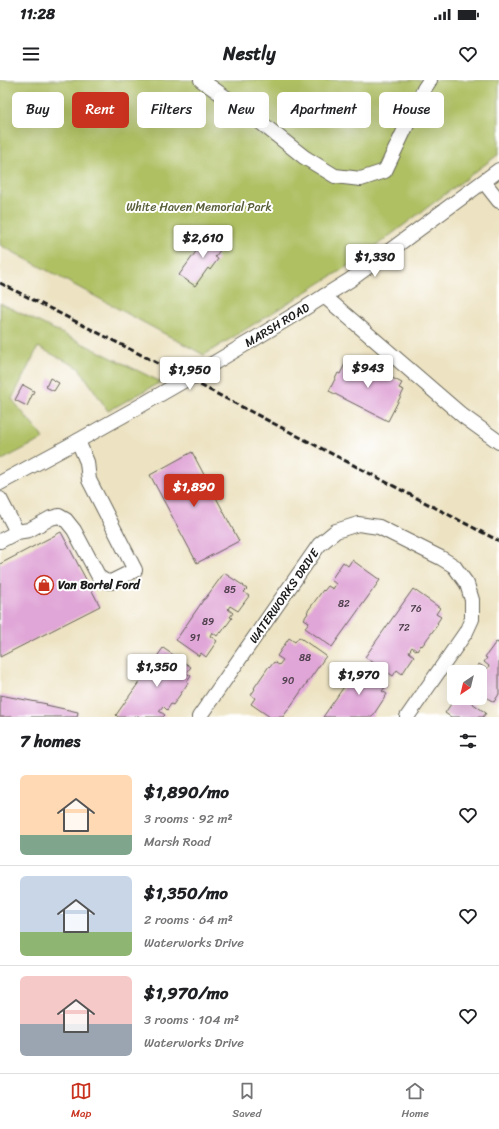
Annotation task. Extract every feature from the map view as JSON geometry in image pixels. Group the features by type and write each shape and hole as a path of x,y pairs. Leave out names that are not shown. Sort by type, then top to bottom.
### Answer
{"street":[{"path":"201,80 255,118 304,157 335,176 361,179 384,171 424,89 430,80"},
{"name":"MARSH ROAD","path":"0,483 78,441 275,327 350,280 499,170"},
{"path":"484,182 499,201"},
{"path":"324,296 463,416 499,442"},
{"path":"0,541 17,532 30,530 51,518 59,516 66,520 74,530 99,577 105,581 112,582 136,570 89,480 87,462 78,441"},
{"path":"0,499 17,532"},
{"name":"WATERWORKS DRIVE","path":"199,717 320,546 336,531 358,524 379,527 441,558 454,566 468,584 472,600 472,619 466,632 407,717"}],"green space":[{"name":"White Haven Memorial Park","path":"0,80 499,80 499,154 353,263 204,355 0,245"},
{"path":"0,303 161,382 108,411 79,368 38,347 12,399 44,439 0,461"}],"building":[{"path":"211,231 226,242 215,257 218,259 210,270 208,268 195,286 179,275"},
{"path":"355,359 402,383 399,388 404,390 388,421 329,391 338,373 340,374 347,360 352,363"},
{"path":"50,378 59,383 54,391 46,387"},
{"path":"23,385 34,391 27,406 15,400"},
{"path":"192,452 239,541 197,563 150,475"},
{"name":"Van Bortel Ford","path":"61,532 100,606 0,657 0,564"},
{"path":"352,560 380,580 332,647 305,628 309,622 304,619 308,613 307,612 323,590 324,591 328,586 333,589 336,584 331,580 343,562 348,566"},
{"path":"224,573 244,586 247,589 244,592 249,596 238,611 230,606 228,609 233,613 230,617 232,618 217,636 212,632 210,636 217,641 206,657 201,653 199,656 176,640"},
{"path":"413,589 440,608 436,614 441,617 437,623 438,624 422,646 421,645 417,651 412,647 409,652 414,656 402,674 397,670 393,676 365,657"},
{"path":"299,637 326,656 283,717 270,717 251,704 255,698 251,695 269,666 270,667 274,662 279,665 283,660 277,656 289,638 295,642"},
{"path":"499,641 499,694 494,702 487,698 487,669 489,666 484,662 487,658 485,657 496,642 498,643"},
{"path":"163,648 191,667 186,673 191,676 187,682 188,683 173,705 171,704 167,710 163,706 159,711 165,715 163,717 118,717 116,715"},
{"path":"359,665 387,685 382,691 387,694 372,717 323,717"},
{"path":"0,695 47,704 46,705 78,712 77,717 0,717"},
{"path":"450,705 475,705 486,713 483,717 451,717 445,713"}],"railway":[{"path":"0,283 175,372 499,541"}],"place":[{"name":"Van Bortel Ford","path":"44,585"}]}
